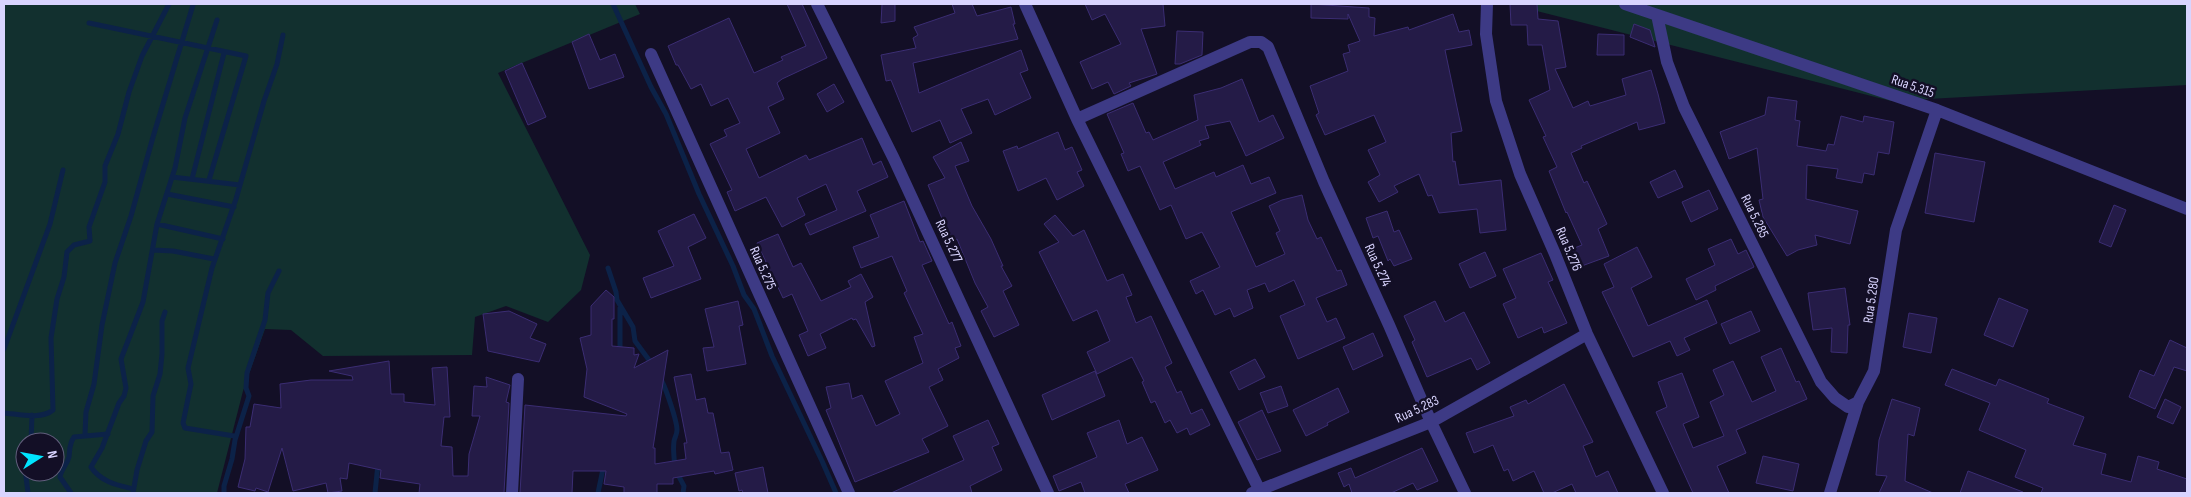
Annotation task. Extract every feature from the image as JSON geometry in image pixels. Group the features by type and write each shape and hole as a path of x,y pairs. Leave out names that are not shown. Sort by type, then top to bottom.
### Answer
{"street":[{"name":"Rua 5.277","path":"817,4 894,158 1048,493"},
{"path":"1025,4 1078,119 1258,492"},
{"name":"Rua 5.276","path":"1487,4 1486,34 1496,101 1520,174 1587,334 1663,493"},
{"name":"Rua 5.315","path":"1625,4 1936,110 2187,209"},
{"name":"Rua 5.285","path":"1657,15 1667,62 1684,107 1821,382 1835,398 1848,407 1858,402"},
{"name":"Rua 5.274","path":"1078,119 1250,42 1261,42 1268,47 1324,182 1389,325 1430,422 1465,493"},
{"name":"Rua 5.275","path":"651,54 849,493"},
{"name":"Rua 5.280","path":"1830,493 1858,402 1874,371 1896,230 1936,110"},
{"name":"Rua 5.283","path":"1258,492 1430,422 1587,334"},
{"path":"512,493 518,379"}],"green space":[{"path":"4,4 635,4 640,14 498,73 590,255 581,290 548,322 506,306 475,317 472,355 323,356 291,330 265,329 243,391 217,493 4,493"},
{"path":"1509,4 2187,4 2187,85 1891,101"}],"building":[{"path":"787,4 802,4 827,58 777,83 784,99 768,107 780,133 746,149 759,178 806,155 809,160 862,138 873,165 881,161 888,177 857,191 866,211 810,235 805,224 837,210 826,184 797,198 805,215 782,227 766,197 735,211 727,192 732,190 710,144 727,136 724,130 740,123 728,98 711,106 701,84 691,89 678,65 676,65 668,46 729,18 754,73 783,60 781,57 806,46"},
{"path":"882,4 895,4 895,21 881,23"},
{"path":"952,4 972,4 977,16 1011,7 1015,24 1013,24 1018,39 913,63 919,93 1021,50 1028,70 1020,73 1031,98 995,115 988,99 961,109 972,133 950,143 940,120 912,132 891,80 886,81 881,55 916,48 913,38 918,35 914,27 955,13"},
{"path":"1085,4 1163,4 1165,26 1141,29 1157,74 1129,83 1131,86 1114,94 1108,82 1092,89 1080,62 1121,44 1105,14 1092,20"},
{"path":"1311,4 1369,8 1369,17 1375,18 1374,36 1408,27 1409,30 1453,14 1459,32 1469,30 1472,45 1445,50 1462,131 1451,133 1453,162 1455,161 1459,185 1501,180 1506,230 1480,233 1477,209 1439,213 1432,195 1428,196 1419,174 1394,186 1398,192 1379,202 1368,182 1380,175 1368,150 1386,142 1374,115 1325,135 1316,115 1319,113 1310,86 1348,71 1343,54 1350,52 1348,45 1360,41 1348,14 1348,19 1311,18"},
{"path":"1510,4 1537,4 1538,19 1558,21 1566,67 1555,69 1573,108 1588,101 1590,106 1626,95 1622,79 1651,70 1658,94 1665,123 1639,130 1637,122 1581,146 1582,148 1571,153 1584,183 1587,181 1607,224 1598,229 1609,256 1579,267 1572,249 1582,245 1566,213 1549,171 1557,167 1543,137 1546,136 1529,100 1550,90 1542,45 1528,45 1527,25 1511,25"},
{"path":"1634,24 1650,30 1655,47 1630,37"},
{"path":"1177,31 1203,32 1202,55 1180,64 1175,64"},
{"path":"589,34 600,60 615,54 624,77 589,89 572,42"},
{"path":"1598,34 1624,35 1624,55 1597,55"},
{"path":"522,63 546,117 528,125 505,71"},
{"path":"1242,79 1259,122 1273,115 1284,138 1246,156 1230,121 1205,126 1209,138 1199,141 1201,145 1163,162 1175,189 1214,172 1216,177 1243,165 1251,184 1269,177 1276,193 1231,212 1256,267 1285,254 1276,233 1280,231 1269,206 1282,200 1302,195 1308,220 1317,239 1321,237 1337,271 1341,270 1347,285 1316,298 1327,322 1336,318 1345,338 1298,359 1280,316 1305,305 1294,280 1269,292 1265,283 1247,290 1253,308 1234,317 1230,308 1215,315 1203,290 1196,294 1190,281 1220,267 1202,232 1186,239 1171,205 1160,210 1140,166 1128,171 1121,154 1124,153 1107,114 1133,103 1146,133 1149,132 1153,140 1198,120 1194,95 1221,88"},
{"path":"834,84 844,102 827,112 817,94"},
{"path":"1768,97 1797,101 1795,120 1800,121 1797,146 1826,151 1828,144 1834,145 1841,116 1863,122 1864,116 1894,122 1889,154 1878,152 1874,175 1864,173 1862,183 1836,178 1838,169 1807,165 1806,199 1858,211 1850,244 1815,235 1817,245 1798,250 1787,256 1763,217 1759,200 1763,199 1757,148 1729,159 1720,132 1765,115"},
{"path":"1058,132 1065,150 1072,147 1082,170 1077,172 1084,186 1057,200 1046,178 1018,191 1003,151 1017,146 1018,149"},
{"path":"961,142 969,161 955,166 972,206 991,239 1003,266 1001,266 1012,286 1003,291 1019,325 994,337 981,311 988,307 975,283 957,239 954,241 943,221 928,185 945,178 933,157"},
{"path":"1935,153 1985,162 1974,222 1925,213"},
{"path":"1675,170 1683,187 1658,198 1650,182"},
{"path":"1709,190 1718,209 1691,222 1682,202"},
{"path":"904,201 920,242 923,241 932,261 922,265 949,324 952,322 961,346 955,348 959,358 938,369 943,380 929,387 948,426 922,439 929,452 855,482 826,410 831,408 826,387 849,383 852,399 862,395 876,426 900,414 885,381 923,363 914,337 923,334 904,293 907,291 892,256 861,268 853,247 879,237 870,215"},
{"path":"2114,205 2126,210 2111,247 2099,242"},
{"path":"1387,211 1394,232 1399,230 1412,259 1394,266 1390,259 1388,261 1378,236 1373,238 1366,218"},
{"path":"694,214 706,238 688,247 701,279 651,298 643,278 674,266 658,231"},
{"path":"1055,215 1073,236 1084,230 1107,281 1123,274 1132,295 1126,297 1136,323 1151,316 1172,363 1165,367 1177,393 1181,391 1191,414 1202,409 1210,425 1190,435 1187,428 1177,433 1170,420 1165,423 1155,401 1151,403 1142,382 1144,381 1132,357 1097,374 1087,352 1110,341 1097,310 1073,321 1039,252 1059,242 1044,224"},
{"path":"778,234 793,267 801,263 821,301 851,287 848,281 861,274 873,297 865,302 875,346 872,347 856,319 853,320 852,318 820,334 826,348 808,356 799,335 808,331 792,294 783,298 757,243"},
{"path":"1731,239 1738,254 1746,250 1754,267 1715,286 1716,290 1696,300 1686,279 1715,265 1708,249"},
{"path":"1637,247 1652,277 1631,288 1648,326 1707,300 1717,323 1684,338 1690,350 1677,356 1670,341 1633,357 1602,292 1614,287 1604,264"},
{"path":"1485,252 1496,276 1470,288 1459,264"},
{"path":"1541,253 1553,280 1548,282 1567,323 1544,333 1542,327 1518,338 1503,304 1516,298 1503,269"},
{"path":"1845,288 1850,325 1848,325 1847,353 1831,352 1832,328 1813,330 1808,293"},
{"path":"606,290 614,297 612,346 634,348 634,355 639,354 634,368 668,350 653,448 655,448 655,464 686,459 684,443 687,443 674,377 691,374 696,400 705,398 708,413 713,413 721,453 729,452 733,470 715,474 714,471 673,478 673,484 657,484 657,493 624,493 624,487 604,484 606,471 573,471 572,493 520,493 525,405 626,416 627,414 584,397 587,369 580,338 591,335 591,306"},
{"path":"1999,298 2028,310 2013,347 1984,335"},
{"path":"738,301 743,325 739,326 746,364 707,371 703,348 714,347 705,309"},
{"path":"1435,301 1445,322 1464,312 1490,363 1477,370 1471,358 1427,377 1412,342 1415,340 1404,316"},
{"path":"509,311 537,324 530,338 546,344 539,362 488,351 483,314"},
{"path":"1751,311 1760,331 1730,344 1721,324"},
{"path":"1909,313 1937,318 1931,353 1903,347"},
{"path":"1373,333 1383,356 1353,370 1343,347"},
{"path":"2170,340 2187,348 2187,371 2174,367 2155,409 2129,397 2140,370 2154,376"},
{"path":"1781,348 1796,382 1799,381 1807,399 1736,430 1746,453 1717,466 1729,493 1693,493 1656,412 1667,407 1658,382 1682,373 1699,417 1683,424 1693,448 1724,436 1710,402 1724,395 1713,370 1733,361 1752,402 1776,391 1761,357"},
{"path":"1255,359 1265,377 1239,390 1230,372"},
{"path":"389,361 391,394 404,394 404,402 435,405 432,368 447,367 450,417 444,417 441,446 452,447 453,476 468,476 469,454 480,416 472,416 474,386 487,387 486,377 510,385 506,402 509,403 504,493 419,493 420,484 380,478 381,470 349,463 347,479 340,478 342,491 328,493 326,483 293,491 282,448 268,492 256,488 255,491 238,487 245,459 246,427 250,427 254,404 281,408 280,384 311,380 353,380 352,376 329,371"},
{"path":"1952,369 1996,386 1999,379 2049,399 2047,403 2084,417 2073,445 2106,454 2101,474 2131,482 2138,456 2159,462 2157,469 2187,479 2187,493 2041,493 2043,488 2015,477 2026,450 1979,430 1990,403 1945,385"},
{"path":"1095,371 1105,396 1052,420 1042,395"},
{"path":"1564,384 1593,442 1583,446 1596,477 1608,471 1618,493 1576,493 1572,484 1552,493 1544,493 1534,471 1513,481 1508,469 1504,471 1493,445 1474,453 1466,433 1514,416 1510,407 1526,400 1528,404"},
{"path":"1281,386 1288,406 1268,413 1260,393"},
{"path":"1338,388 1349,412 1306,436 1293,410"},
{"path":"1892,399 1920,408 1914,436 1908,434 1905,481 1933,493 1879,493 1887,476 1876,475 1879,440"},
{"path":"2165,399 2181,407 2173,424 2157,417"},
{"path":"1262,410 1281,451 1257,460 1238,422"},
{"path":"988,420 999,444 992,447 1002,470 970,486 972,493 891,493 964,460 953,436"},
{"path":"1119,420 1127,444 1142,437 1158,470 1125,484 1129,493 1085,493 1081,482 1059,491 1053,476 1097,457 1087,433"},
{"path":"1422,448 1438,481 1417,490 1413,483 1391,493 1352,493 1349,484 1344,487 1338,473 1351,468 1355,478"},
{"path":"1763,456 1799,464 1793,491 1756,483"},
{"path":"763,467 768,493 743,493 742,490 739,491 735,473"},
{"path":"1968,471 2023,492 2023,493 1960,493"}],"waterway":[{"path":"4,413 36,416 53,410 51,338 57,299 64,277 67,252 74,245 90,241 89,227 105,182 105,166 118,134 129,92 142,56 169,4"},
{"path":"613,4 651,87 666,114 744,295 754,309 772,356 836,493"},
{"path":"85,434 86,412 94,384 102,325 115,263 131,216 193,5"},
{"path":"133,489 104,479 91,467 102,448 119,403 124,396 126,388 121,359 143,302 157,224 175,168 185,118 217,20"},
{"path":"89,23 246,56 209,180"},
{"path":"234,436 185,428 183,423 191,384 188,368 212,268 236,199 264,101 277,64 283,35"},
{"path":"192,179 224,53"},
{"path":"4,349 50,224 63,170"},
{"path":"172,177 240,185"},
{"path":"167,194 234,207"},
{"path":"157,224 223,239"},
{"path":"153,250 173,251 214,259"},
{"path":"608,268 617,300 633,327 635,341 652,364"},
{"path":"224,493 235,440 249,396 246,388 247,373 265,320 268,293 279,271"},
{"path":"620,308 620,352"},
{"path":"133,493 137,470 146,441 152,432 153,396 160,374 162,321 165,312"},
{"path":"660,378 668,395 676,425 674,459 684,486 683,493"},
{"path":"31,432 32,415"},
{"path":"71,493 60,477 69,457 72,440 74,437 108,434"},
{"path":"375,493 378,464"},
{"path":"598,493 604,464"},
{"path":"27,482 28,493"}]}
